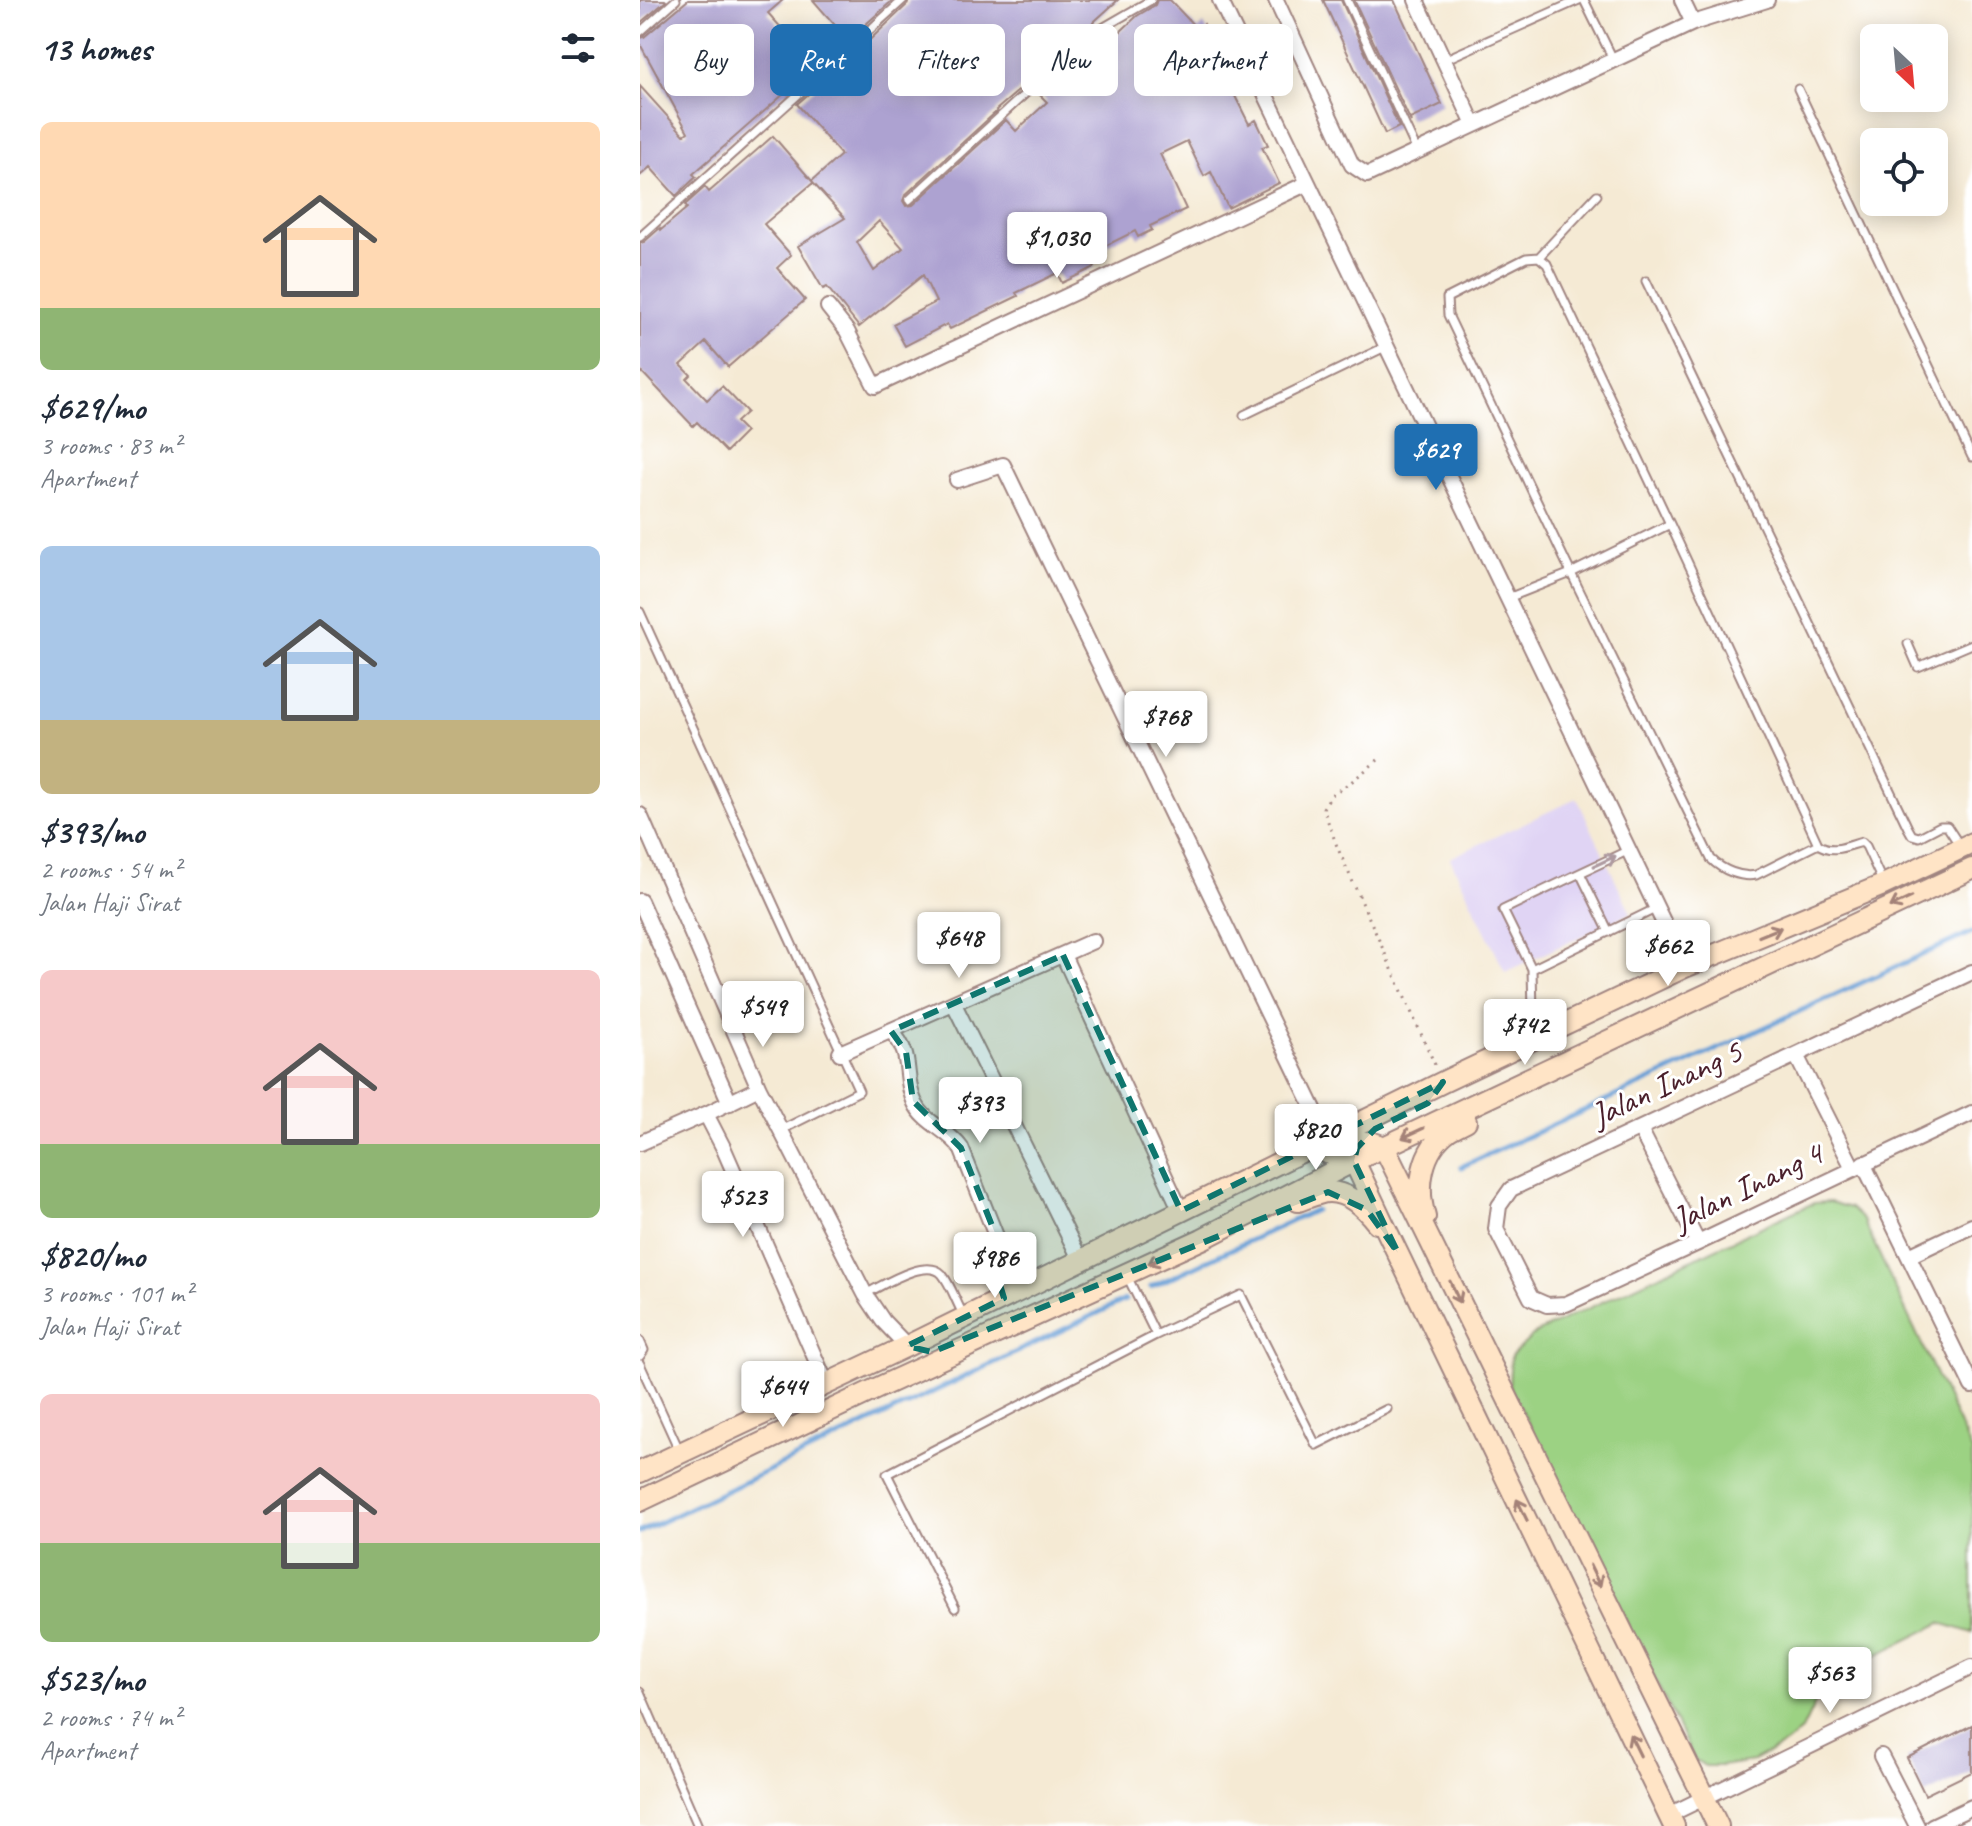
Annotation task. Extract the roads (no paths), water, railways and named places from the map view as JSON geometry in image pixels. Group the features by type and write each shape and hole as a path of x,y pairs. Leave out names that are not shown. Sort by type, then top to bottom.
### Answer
{"main road":[{"path":"640,1472 907,1346 1523,1043 1685,967 1883,885 1967,846"},
{"path":"640,1501 1202,1239 1354,1161 1972,869"},
{"path":"1436,1252 1421,1203 1422,1172 1430,1152 1447,1131 1698,1007 1768,965"},
{"path":"1443,1082 1428,1103 1375,1129 1357,1148 1354,1161 1672,1820"},
{"path":"1081,1261 1151,1235 1345,1145 1372,1141 1384,1147 1718,1826"},
{"path":"1202,1239 1328,1192 1344,1195 1367,1210 1398,1253"},
{"path":"907,1346 932,1352 1028,1308 1085,1294"},
{"path":"640,1492 773,1424 884,1385"},
{"path":"640,1466 672,1457"}],"street":[{"path":"1220,0 1685,967"},
{"path":"1276,0 1352,165 1367,175 1693,23 1766,0"},
{"path":"1416,0 1474,125"},
{"path":"1682,0 1693,23"},
{"path":"828,307 847,331 875,386 1308,183"},
{"path":"957,480 1003,465 1328,1138"},
{"path":"640,815 646,841 759,1088 865,1294 883,1321 907,1346"},
{"path":"640,901 730,1103"},
{"path":"840,1053 1093,941"},
{"path":"1063,955 1181,1211"},
{"name":"Jalan Inang 5","path":"1547,1305 1531,1298 1496,1229 1499,1206 1511,1189 1972,972"},
{"path":"954,1004 1081,1261"},
{"path":"891,1031 906,1052 913,1101 921,1113 954,1138 966,1162 996,1236 993,1262 1004,1298"},
{"path":"1796,1055 1909,1256 1972,1386"},
{"path":"640,1143 759,1088"},
{"name":"Jalan Inang 4","path":"1547,1305 1566,1304 1972,1113"},
{"path":"706,1114 826,1383"},
{"path":"1640,1129 1698,1243"},
{"path":"1909,1256 1972,1226"},
{"path":"1672,1820 1704,1798 1972,1667"},
{"path":"1881,1756 1917,1826"},
{"path":"1932,1826 1972,1807"}],"lane":[{"path":"640,32 676,0"},
{"path":"640,237 903,0"},
{"path":"909,200 1061,61 1099,30 1151,0"},
{"path":"1347,0 1417,151"},
{"path":"1444,60 1582,0 1613,60"},
{"path":"1798,89 1972,457"},
{"path":"1597,195 1539,257 1526,258 1447,298 1448,315 1711,859 1745,878 1818,844"},
{"path":"1539,257 1547,264 1818,844 1832,850 1862,842 1883,885"},
{"path":"1646,281 1908,828 1912,835 1919,837 1940,826 1947,826 1967,846"},
{"path":"1244,415 1387,346"},
{"path":"1508,598 1571,573 1670,524"},
{"path":"640,612 859,1091 781,1130"},
{"path":"1908,644 1918,667 1972,644"},
{"path":"1523,1043 1533,1013 1532,969 1503,910 1629,850"},
{"path":"1580,873 1609,932"},
{"path":"1532,969 1657,908"},
{"path":"865,1294 915,1270 932,1268 944,1277 964,1317"},
{"path":"1127,1274 1156,1335"},
{"path":"955,1608 887,1474 1156,1335 1241,1295 1316,1445 1387,1409"},
{"path":"640,1341 644,1350 640,1356"},
{"path":"640,1364 672,1457"},
{"path":"640,1692 698,1826"}],"waterway":[{"path":"1461,1167 1972,932"},
{"path":"1151,1287 1315,1210"},
{"path":"640,1532 1125,1300"}]}
